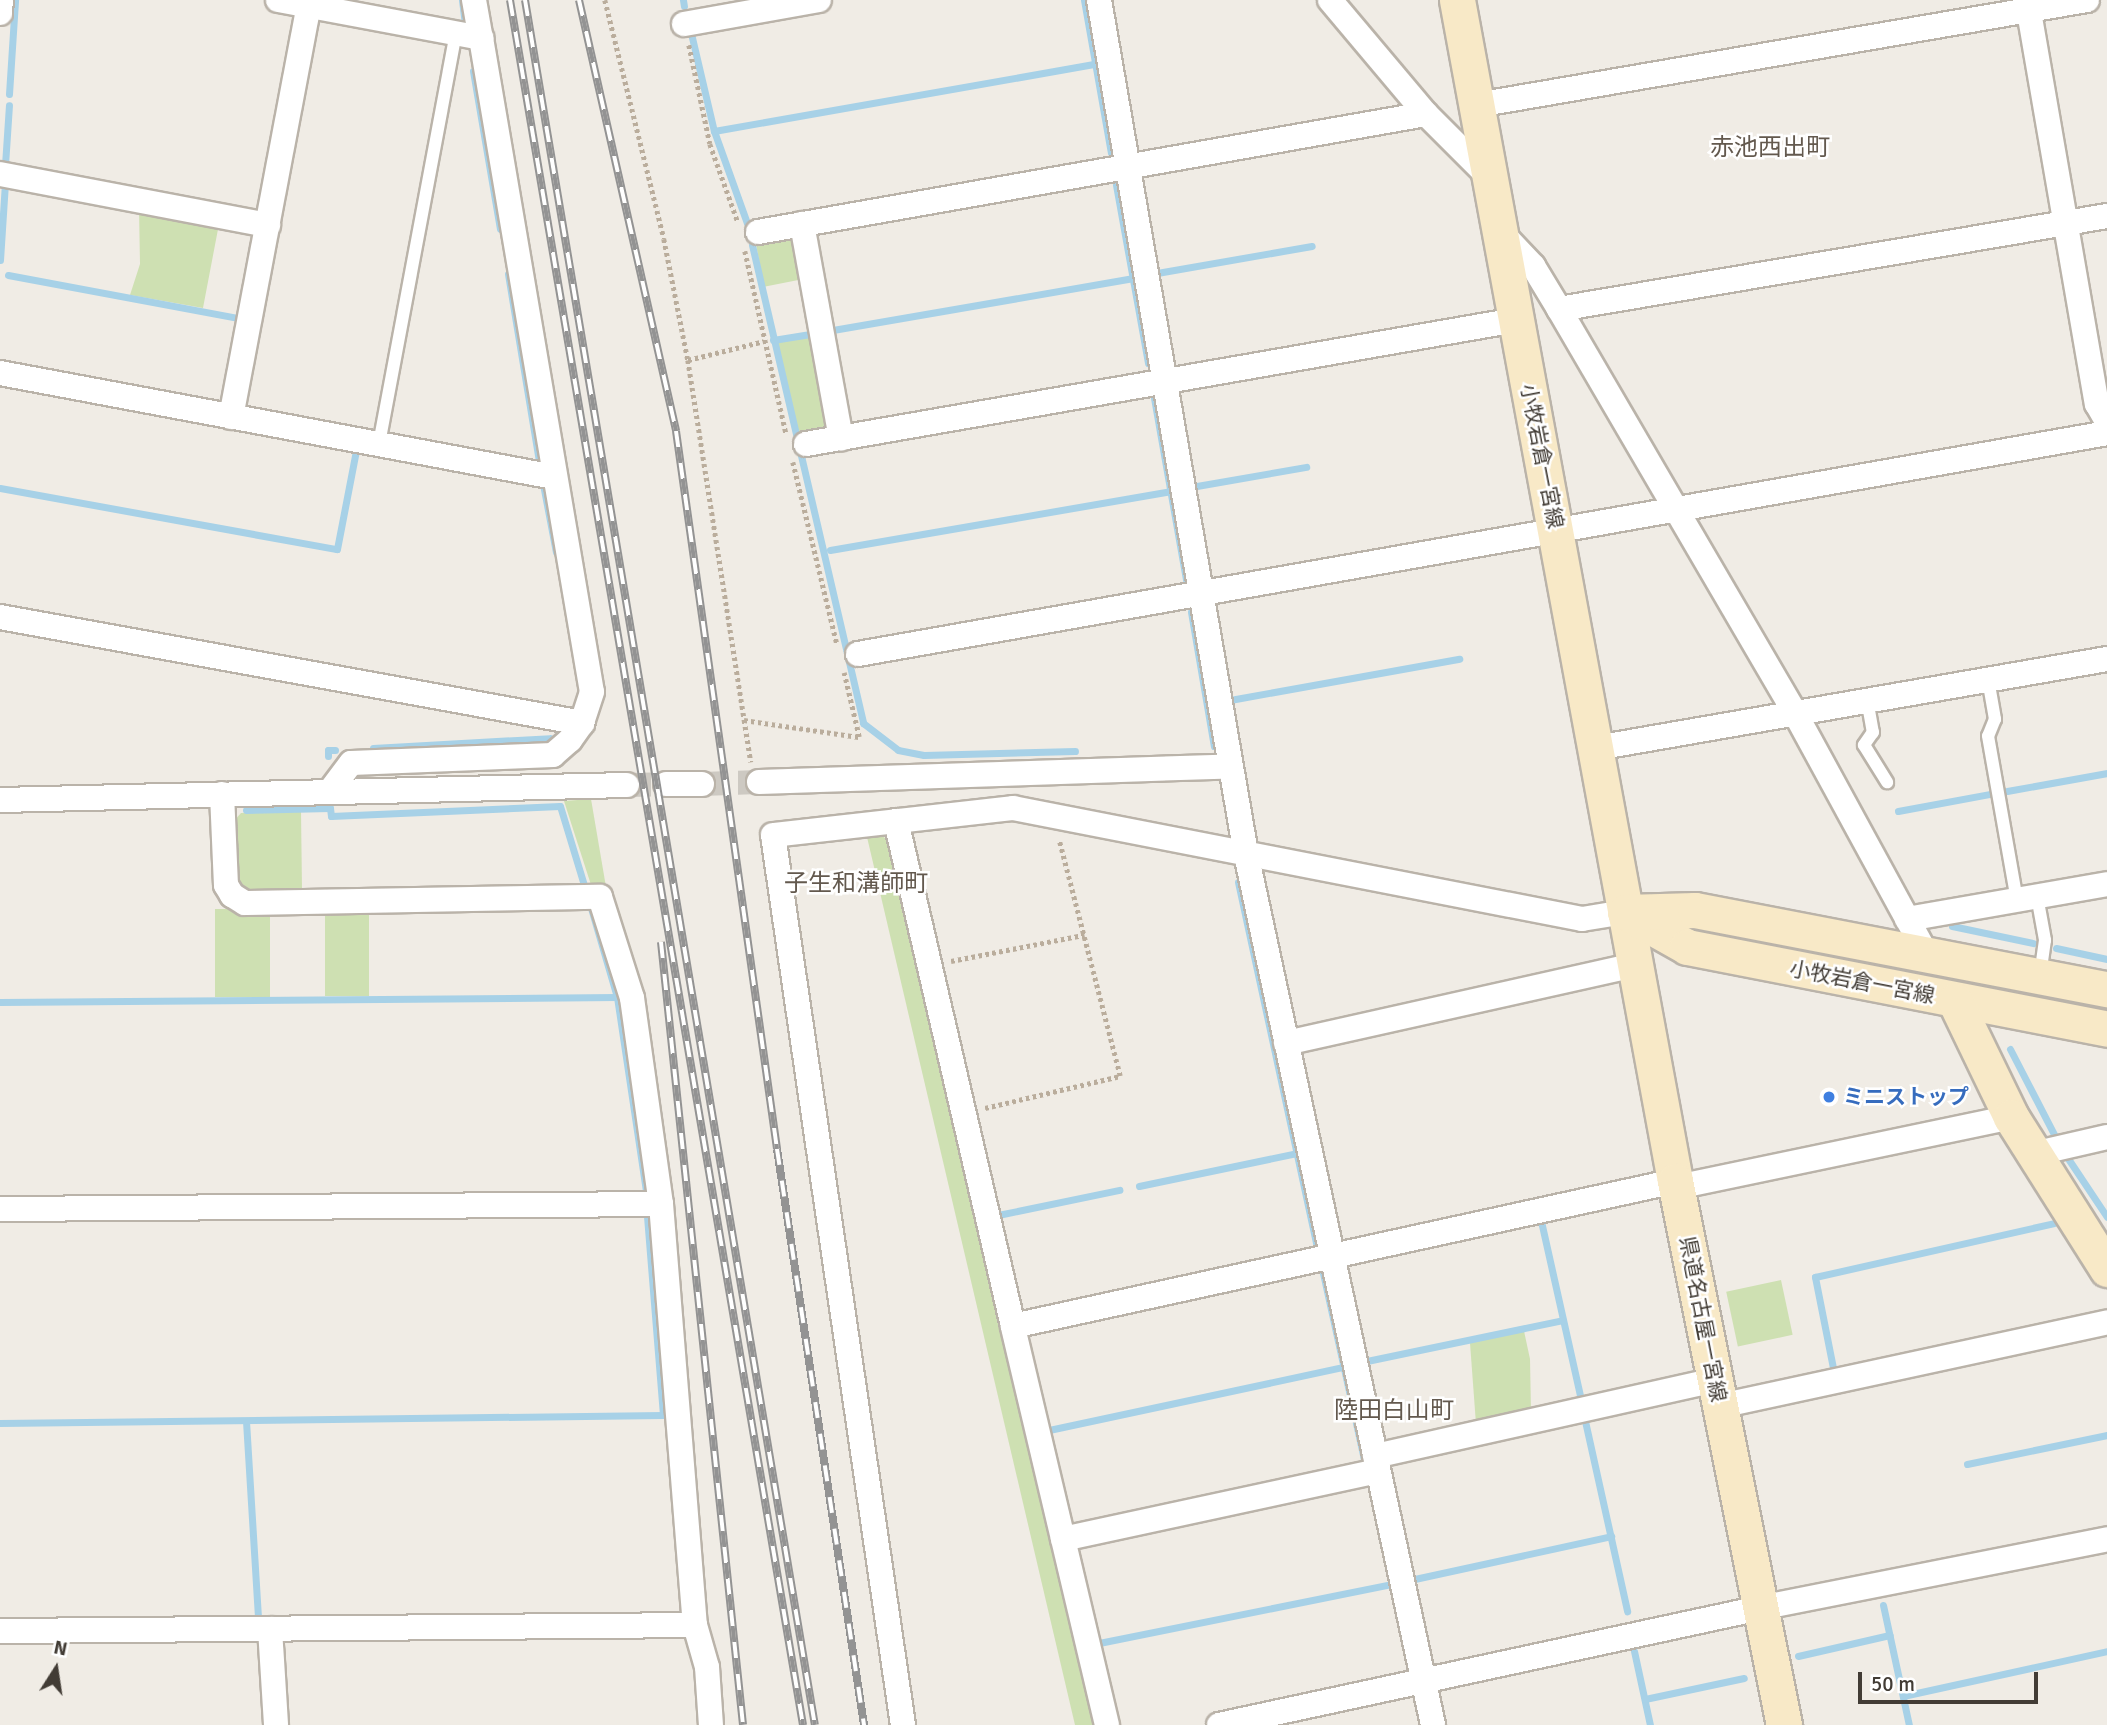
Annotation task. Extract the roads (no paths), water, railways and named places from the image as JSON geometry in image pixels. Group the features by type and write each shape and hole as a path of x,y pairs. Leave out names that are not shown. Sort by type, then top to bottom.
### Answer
{"main road":[{"name":"小牧岩倉一宮線","path":"1457,0 1558,531 1625,912"},
{"name":"小牧岩倉一宮線","path":"1625,912 1695,910 2107,989"},
{"name":"小牧岩倉一宮線","path":"1625,912 1687,947 2107,1029"},
{"name":"県道名古屋一宮線","path":"1625,912 1676,1184 1784,1725"},
{"path":"1955,1001 2011,1117 2107,1269"}],"street":[{"path":"0,13 1,0"},
{"path":"278,0 481,38"},
{"path":"331,790 351,763 553,755 570,740 582,723 592,692 474,0"},
{"path":"684,24 819,0"},
{"path":"1099,0 1246,854 1433,1725"},
{"path":"1330,0 1426,114 1489,178"},
{"path":"1477,105 2028,5 2087,0"},
{"path":"2028,5 2097,404 2107,421"},
{"path":"231,417 309,6"},
{"path":"747,234 1426,114"},
{"path":"0,174 268,225"},
{"path":"1559,309 2107,216"},
{"path":"803,224 841,438"},
{"path":"1499,230 1532,266 1559,309 1795,713 1926,953"},
{"path":"796,450 841,438 1516,320"},
{"path":"0,373 554,477"},
{"path":"847,661 1201,594 2107,433"},
{"path":"0,617 582,723"},
{"path":"1595,748 2107,659"},
{"path":"759,782 1230,766"},
{"path":"666,784 702,783"},
{"path":"0,800 627,785"},
{"path":"222,794 226,885 232,895 245,903 600,897 632,999 661,1204 695,1625 707,1667 711,1725"},
{"path":"903,1725 773,835 1013,808 1582,919 1625,912"},
{"path":"896,821 1107,1725"},
{"path":"1907,919 2107,884"},
{"path":"1286,1043 1635,965"},
{"path":"1013,1326 1332,1256 2011,1117"},
{"path":"2032,1154 2107,1138"},
{"path":"0,1209 661,1204"},
{"path":"1063,1538 1376,1464 1717,1393 2107,1322"},
{"path":"1219,1725 1760,1608 2107,1539"},
{"path":"0,1631 695,1625"},
{"path":"270,1629 276,1725"}],"lane":[{"path":"379,444 456,33"},
{"path":"1988,679 1994,719 1987,736 2027,898 2045,940 2040,975"},
{"path":"1867,699 1873,732 1864,745 1887,782"}],"waterway":[{"path":"9,94 15,0"},
{"path":"462,0 465,23"},
{"path":"683,0 684,6"},
{"path":"1084,0 1111,153"},
{"path":"690,29 714,131 747,223"},
{"path":"714,131 1095,64"},
{"path":"473,71 500,229"},
{"path":"5,165 9,105"},
{"path":"0,260 5,183"},
{"path":"1116,185 1148,363"},
{"path":"752,245 863,723 898,750 924,755 1075,751"},
{"path":"1157,273 1312,246"},
{"path":"508,274 539,462"},
{"path":"8,275 244,319"},
{"path":"827,331 1133,278"},
{"path":"773,340 816,333"},
{"path":"1154,398 1186,580"},
{"path":"0,488 337,549 356,450 361,451"},
{"path":"1191,487 1306,467"},
{"path":"543,484 556,552"},
{"path":"830,550 1170,491"},
{"path":"1191,612 1214,746"},
{"path":"1230,700 1459,659"},
{"path":"373,748 550,738"},
{"path":"328,756 328,750 335,750"},
{"path":"2007,791 2107,773"},
{"path":"1898,811 1990,794"},
{"path":"246,810 330,808 331,816 560,806 584,885"},
{"path":"1238,882 1317,1246"},
{"path":"591,908 617,997 646,1192"},
{"path":"1952,926 2033,943"},
{"path":"2056,948 2107,959"},
{"path":"0,1002 617,997"},
{"path":"2010,1049 2055,1136"},
{"path":"1139,1186 1297,1153"},
{"path":"2067,1157 2107,1217"},
{"path":"998,1215 1119,1190"},
{"path":"0,1423 663,1415 647,1215"},
{"path":"1541,1221 1581,1400"},
{"path":"1834,1373 1815,1277 2054,1223"},
{"path":"1323,1273 1364,1460"},
{"path":"1362,1362 1563,1320"},
{"path":"1049,1430 1343,1367"},
{"path":"246,1421 258,1617"},
{"path":"1585,1421 1627,1611"},
{"path":"1967,1464 2107,1435"},
{"path":"1410,1580 1611,1536"},
{"path":"1099,1643 1391,1584"},
{"path":"1883,1605 1909,1725"},
{"path":"1798,1656 1890,1635"},
{"path":"1634,1651 1650,1725"},
{"path":"1903,1696 2107,1651"},
{"path":"1645,1699 1744,1678"}],"tunnel":[{"path":"702,784 759,782"},
{"path":"627,785 666,784"}],"railway":[{"path":"510,0 803,1725"},
{"path":"525,0 815,1725"},
{"path":"579,0 676,431 777,1149 864,1725"},
{"path":"661,942 743,1725"}],"place":[{"name":"ミニストップ","path":"1829,1097"}],"district":[{"name":"赤池西出町","path":"1770,148"},
{"name":"子生和溝師町","path":"856,884"},
{"name":"陸田白山町","path":"1394,1411"}]}
